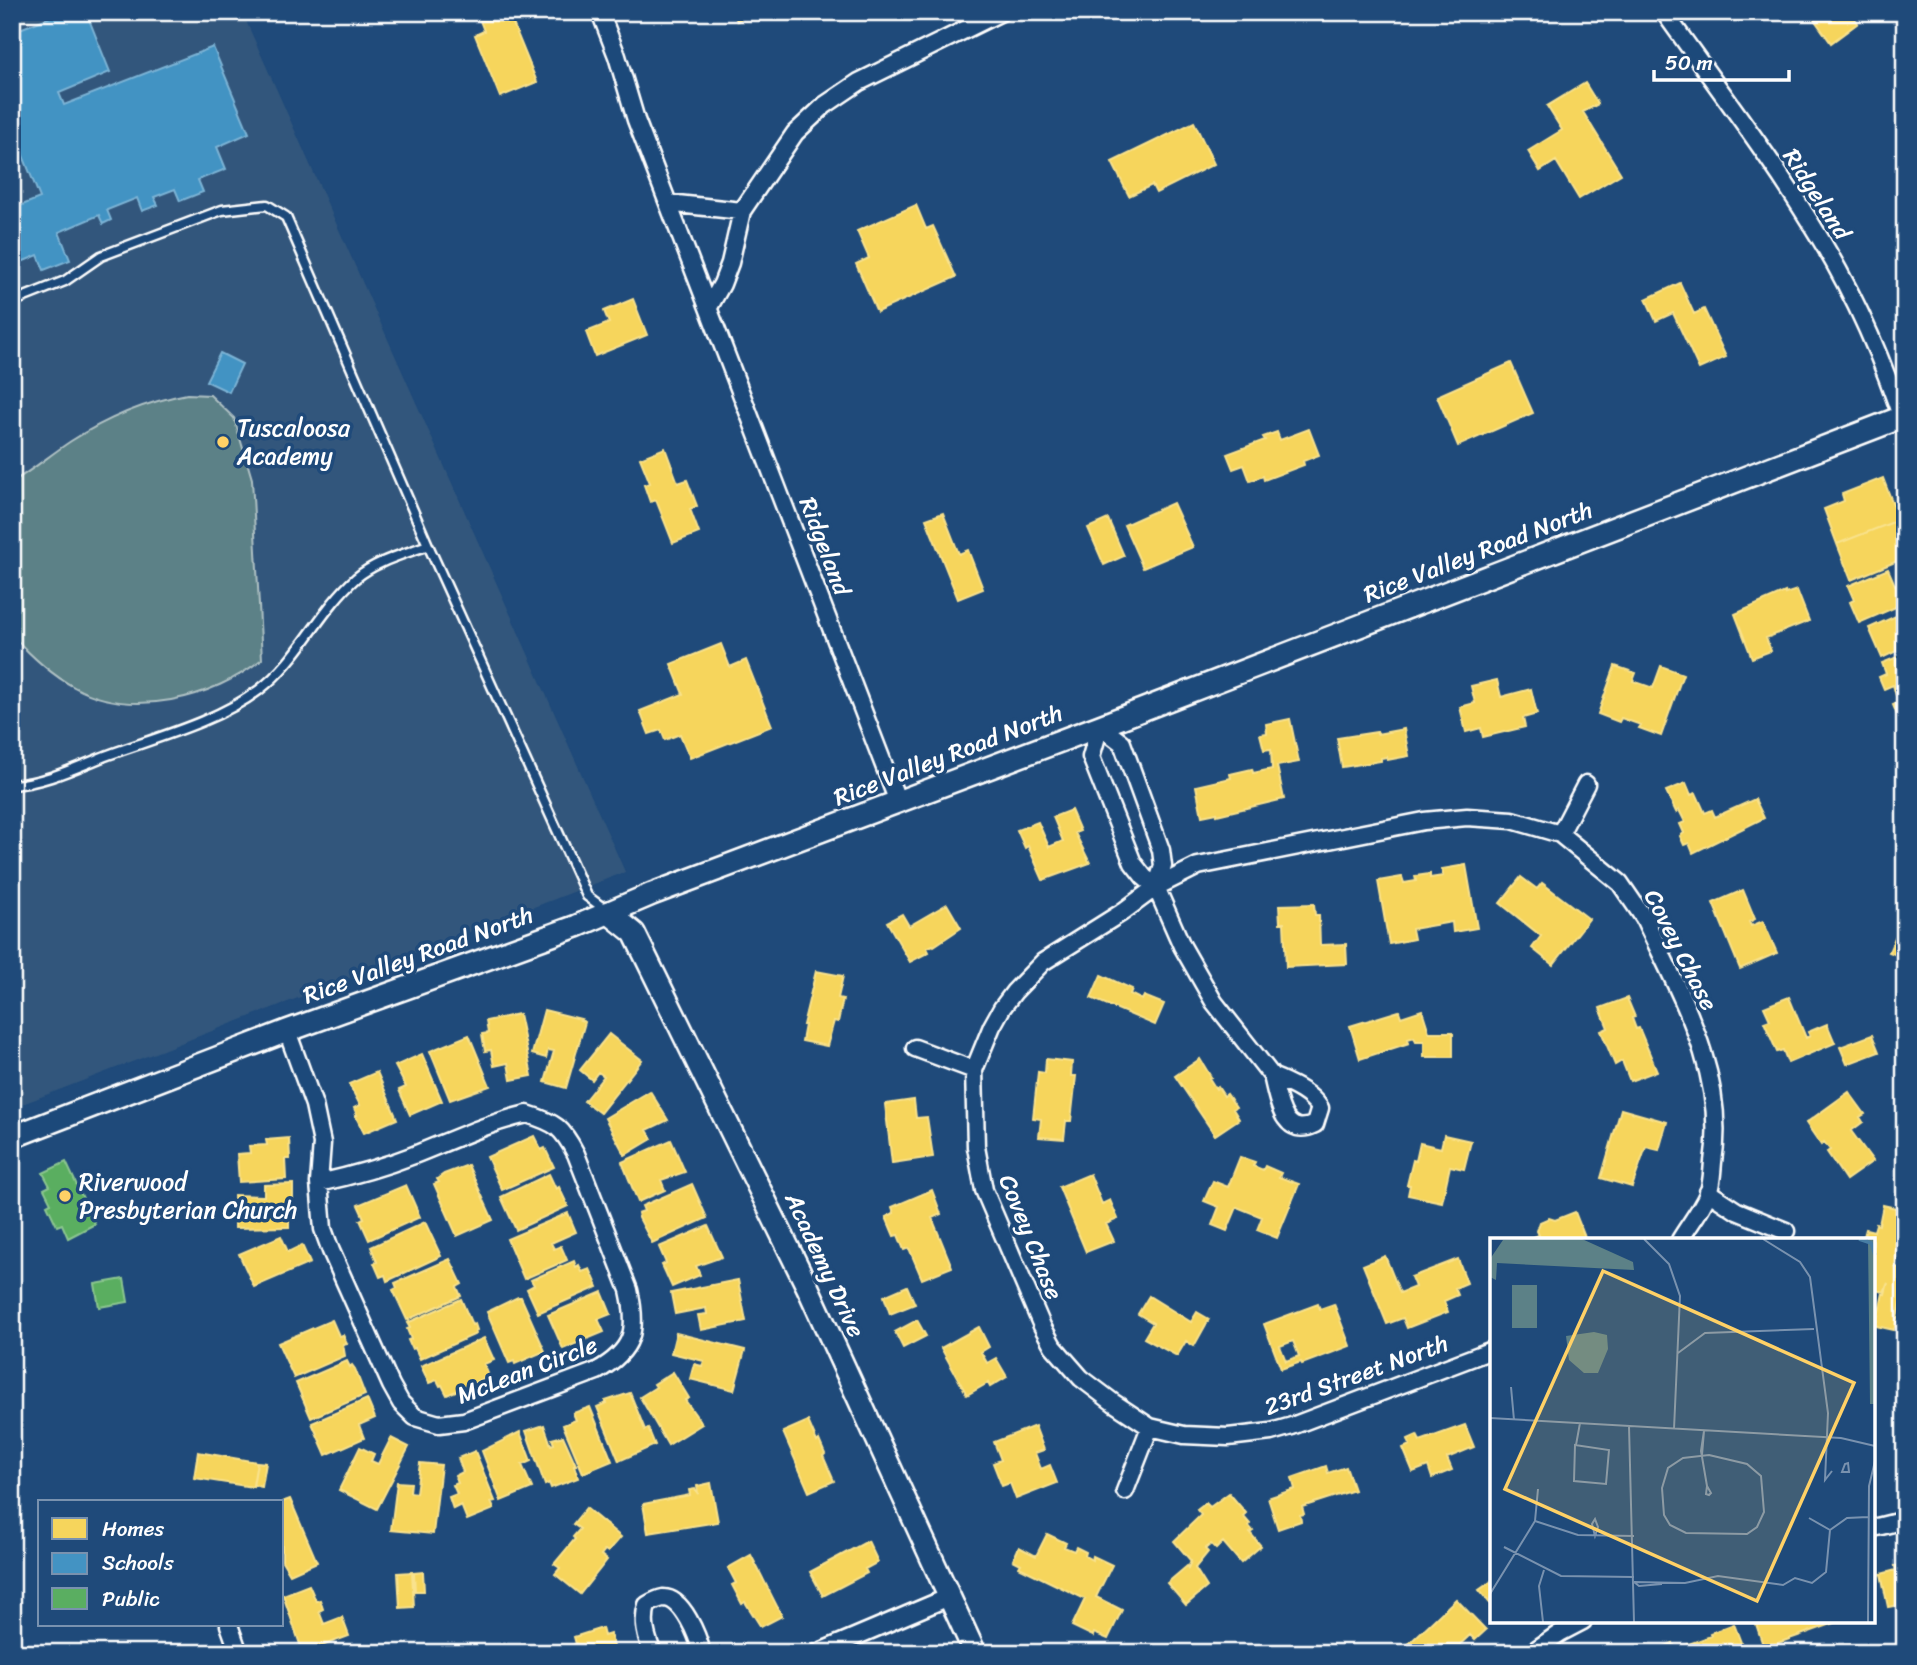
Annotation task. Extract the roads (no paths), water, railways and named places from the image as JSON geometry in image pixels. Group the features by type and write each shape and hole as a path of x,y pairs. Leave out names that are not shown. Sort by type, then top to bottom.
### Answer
{"street":[{"name":"Ridgeland","path":"600,12 617,56 636,120 898,802"},
{"path":"709,307 730,263 742,211 795,134 825,105 859,82 1001,12"},
{"name":"Ridgeland","path":"1664,12 1774,167 1821,240 1871,338 1903,420"},
{"path":"668,204 742,211"},
{"name":"Rice Valley Road North","path":"12,1137 1903,420"},
{"path":"1156,887 1163,866 1161,850 1122,743 1100,726 1091,757 1133,863 1156,887 1182,946 1214,1002 1272,1076"},
{"path":"1560,834 1586,784"},
{"name":"Covey Chase","path":"1150,1427 1081,1378 1053,1346 1042,1326 984,1190 976,1147 974,1070 1002,1009 1043,962 1121,914 1156,887 1198,866 1424,821 1489,818 1512,820 1560,834 1620,883 1633,900 1698,1033 1710,1075 1717,1118 1717,1140 1708,1192"},
{"name":"Academy Drive","path":"608,912 634,933 808,1288 975,1653"},
{"name":"McLean Circle","path":"287,1031 314,1105 321,1143 319,1183 323,1229 391,1385 401,1403 415,1417 439,1424 464,1421 597,1371 614,1361 626,1348 634,1322 629,1290 576,1154 567,1137 551,1121 527,1114 498,1121 411,1156 356,1175 319,1183"},
{"path":"915,1048 974,1070"},
{"path":"1681,1238 1708,1192 1737,1211 1786,1231"},
{"name":"23rd Street North","path":"1150,1427 1184,1435 1228,1437 1271,1432 1490,1351"},
{"path":"1125,1491 1150,1427"},
{"path":"1875,1528 1905,1520"},
{"path":"817,1653 949,1597"},
{"path":"653,1653 646,1639 644,1616 647,1605 665,1598 672,1600 688,1618 702,1653"},
{"path":"1531,1653 1579,1623"},
{"path":"229,1626 239,1653"}],"lane":[{"path":"12,302 65,281 101,256 222,210 267,205 286,217 428,545 587,896 608,912"},
{"path":"12,785 39,781 182,728 222,711 259,690 290,659 356,578 372,567 428,545"}],"place":[{"name":"Tuscaloosa Academy","path":"223,442"},
{"name":"Riverwood Presbyterian Church","path":"65,1196"}]}
